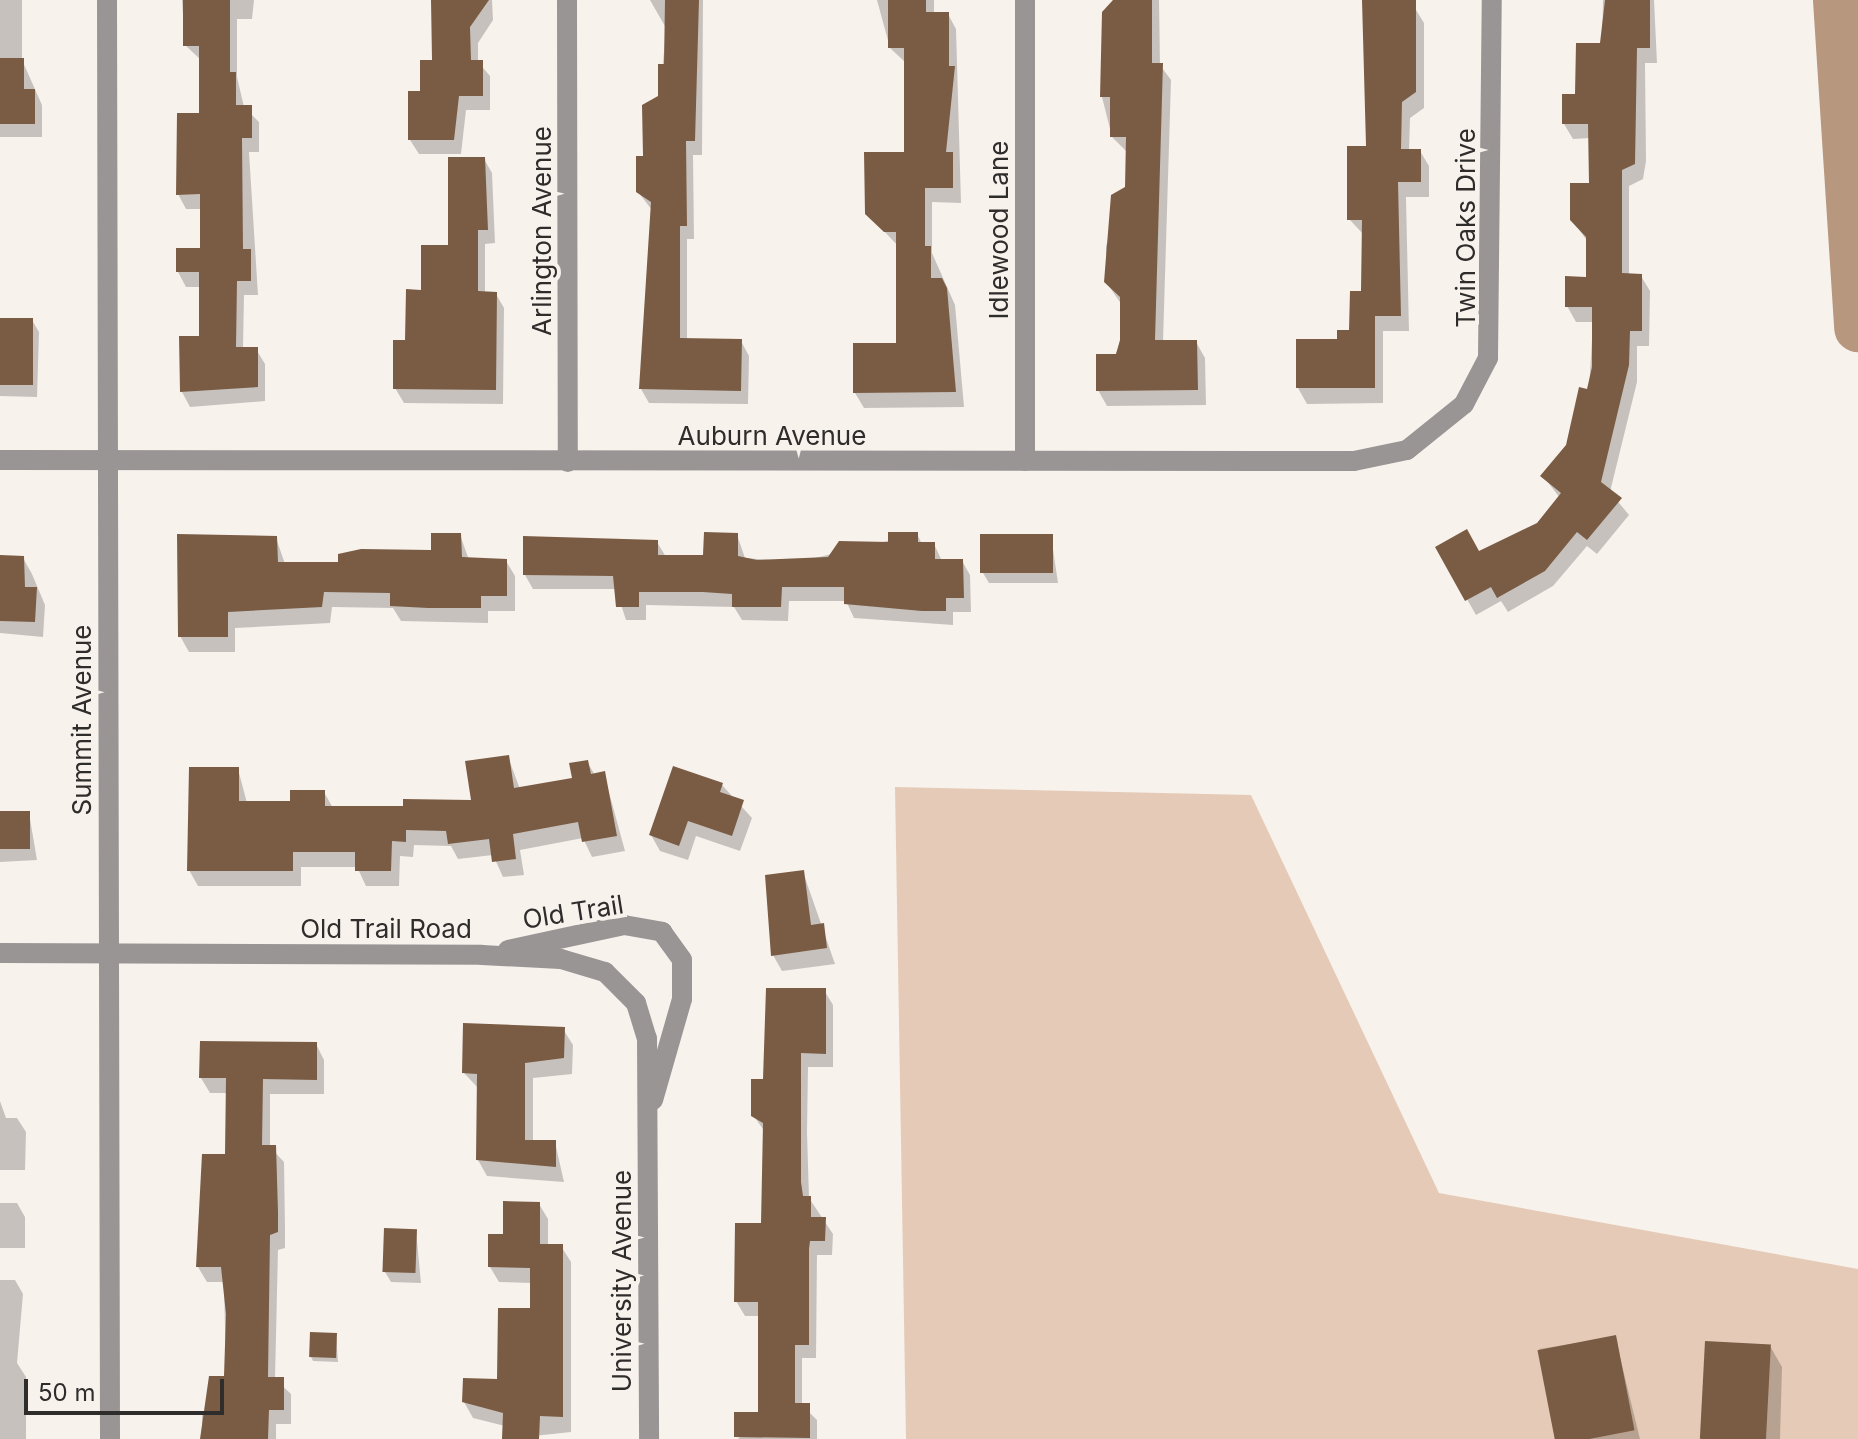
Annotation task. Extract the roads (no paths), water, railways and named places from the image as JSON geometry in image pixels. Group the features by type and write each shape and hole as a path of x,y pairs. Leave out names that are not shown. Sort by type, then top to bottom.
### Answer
{"street":[{"name":"Summit Avenue","path":"107,0 110,1439"},
{"name":"Arlington Avenue","path":"567,0 568,462"},
{"name":"Idlewood Lane","path":"1025,0 1025,461"},
{"name":"Twin Oaks Drive","path":"1430,434 1464,404 1492,332 1492,0"},
{"name":"Auburn Avenue","path":"0,460 1354,461 1407,450 1430,434"},
{"name":"Old Trail","path":"482,955 624,925 662,932 682,960 682,999 646,1123"},
{"name":"Old Trail Road","path":"0,953 482,955 561,959 605,972 636,1003 647,1038 646,1123"},
{"name":"University Avenue","path":"646,1123 649,1439"}],"waterway":[{"path":"1837,0 1858,328"}]}
